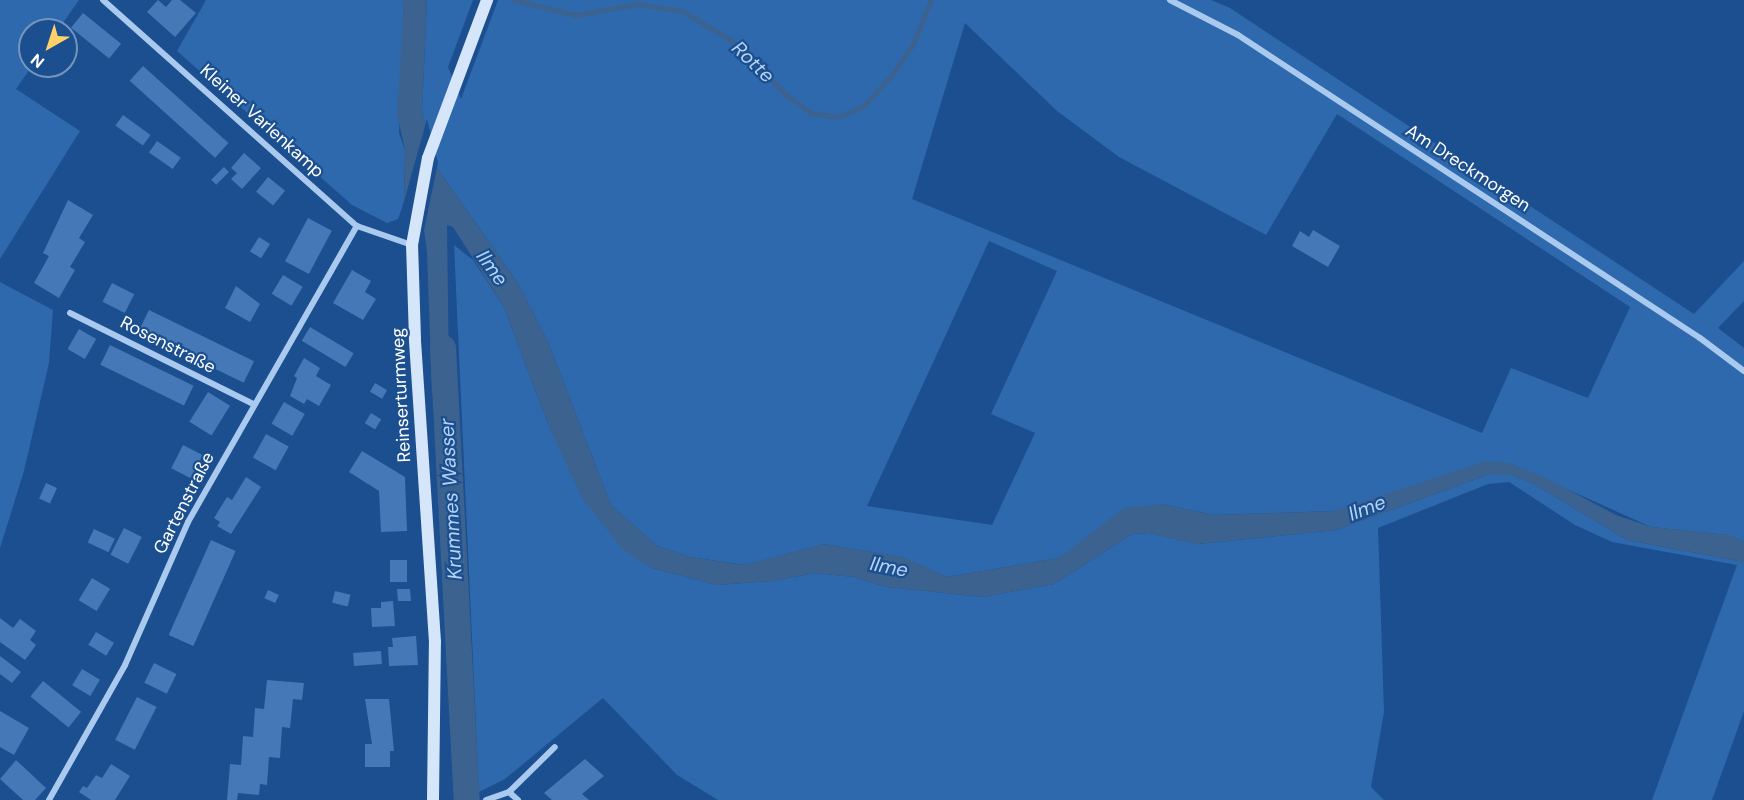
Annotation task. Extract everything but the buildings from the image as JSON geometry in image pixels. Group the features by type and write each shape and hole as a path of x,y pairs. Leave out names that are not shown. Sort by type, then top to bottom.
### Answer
{"main road":[{"name":"Reinserturmweg","path":"433,800 435,642 415,339 412,245 416,209 428,158 487,0"}],"street":[{"name":"Kleiner Varlenkamp","path":"103,0 357,226 412,245"},
{"name":"Am Dreckmorgen","path":"1170,0 1238,35 1744,371"},
{"name":"Gartenstraße","path":"49,800 125,665 188,522 252,404 357,226"},
{"name":"Rosenstraße","path":"70,313 252,404"},
{"path":"486,800 509,792 555,747"},
{"path":"509,792 518,800"}],"shaded area":[{"path":"0,0 79,0 66,18 18,18 18,78 24,78 16,89 80,131 0,259"},
{"path":"206,0 404,0 399,133 405,150 404,202 398,219 387,223 352,205 177,51"},
{"path":"427,0 473,0 448,67 461,99 498,0 1211,0 1230,8 1694,314 1744,261 1744,301 1718,328 1744,348 1744,542 1728,535 1651,527 1509,463 1334,511 1214,515 1161,504 1059,558 947,577 902,557 824,544 745,565 690,557 657,546 611,505 548,342 518,283 437,168 422,111","holes":["965,23 1057,111 1119,157 1266,235 1337,114 1630,307 1588,398 1511,368 1482,433 912,199","989,241 1057,271 991,414 1035,433 992,525 867,506"]},
{"path":"454,245 473,260 504,307 548,424 652,568 717,585 772,581 815,573 854,577 887,587 983,597 1054,584 1132,534 1149,533 1198,544 1336,530 1487,475 1511,475 1534,484 1627,540 1744,562 1744,711 1712,800 1652,800 1737,565 1612,542 1575,525 1509,482 1488,484 1378,528 1384,712 1371,787 1384,800 718,800 677,775 603,698 505,779 479,792"},
{"path":"0,282 53,310 49,363 24,471 0,548"}],"water":[{"name":"Ilme","path":"404,0 427,0 422,111 437,168 518,283 548,342 611,505 657,546 690,557 744,565 824,544 903,557 947,577 1059,558 1124,508 1161,504 1214,515 1334,511 1486,461 1509,463 1546,478 1616,515 1651,527 1729,535 1744,542 1744,562 1627,540 1534,484 1511,475 1487,475 1336,530 1197,544 1149,533 1132,534 1054,584 983,597 887,587 854,577 815,573 772,581 717,585 652,568 623,550 582,498 548,424 504,307 453,227 447,225 449,376 432,394 427,252 424,230 404,202 405,150 397,114"}],"pier":[{"path":"427,119 438,163 423,235 403,205"}],"waterway":[{"name":"Rotte","path":"514,0 576,15 637,4 682,11 731,40 788,96 811,113 838,117 864,106 891,76 913,44 931,0"},
{"name":"Krummes Wasser","path":"443,348 467,800"}]}
